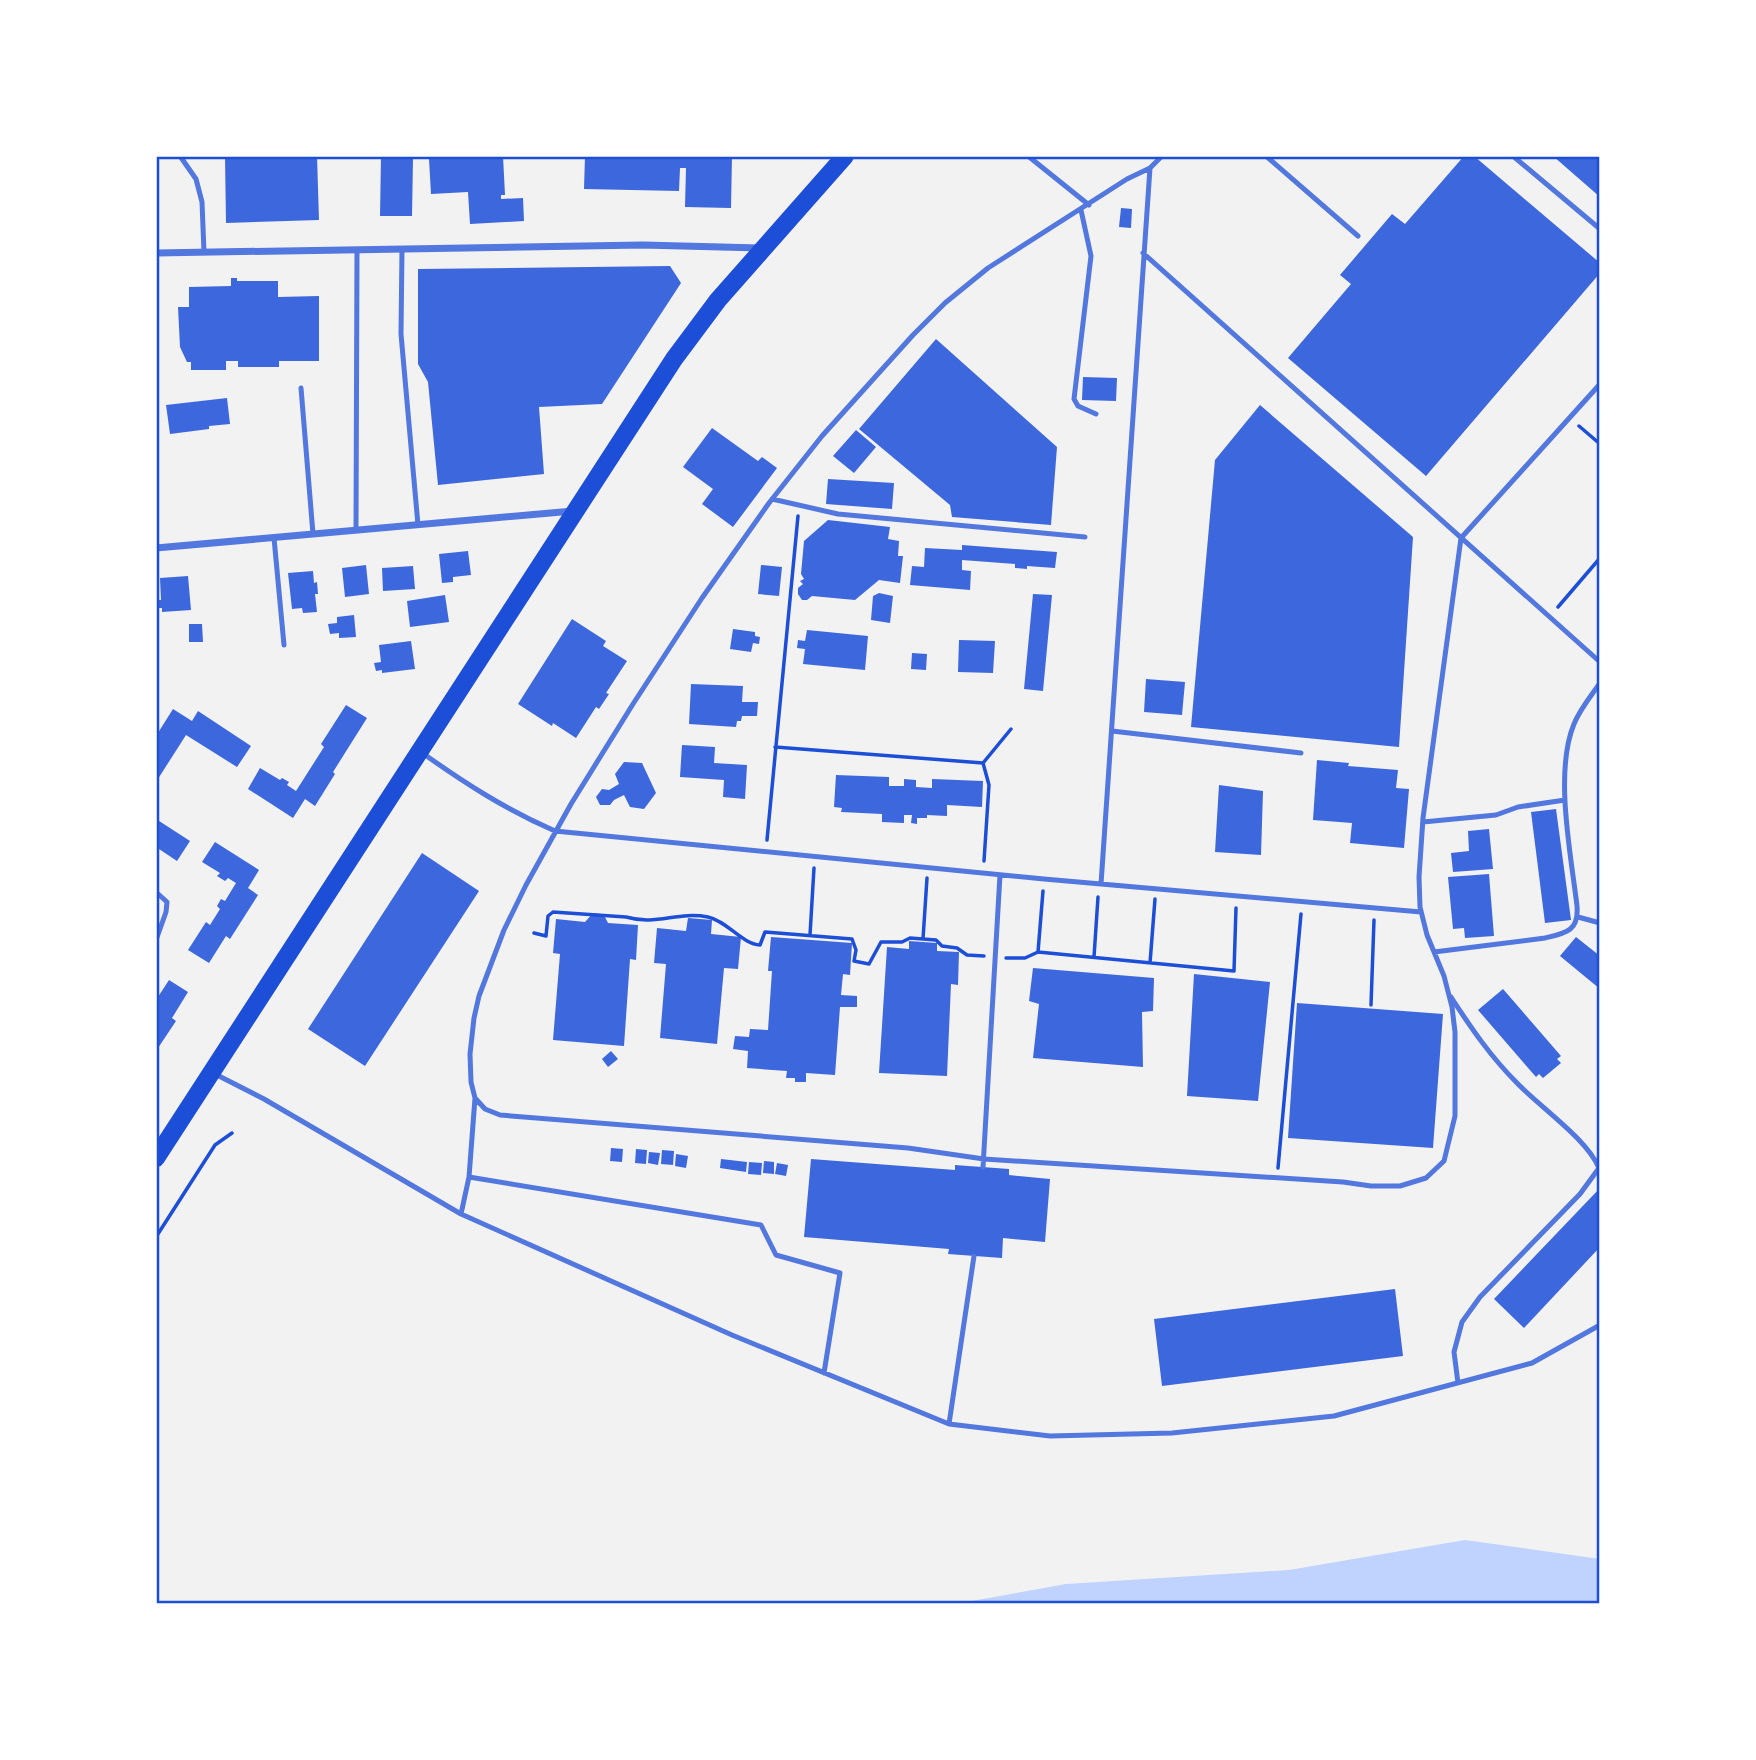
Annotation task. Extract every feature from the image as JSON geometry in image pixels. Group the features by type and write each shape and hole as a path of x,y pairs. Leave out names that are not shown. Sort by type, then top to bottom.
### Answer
{"main road":[{"path":"158,1149 211,1072 674,359 718,300 845,156"}],"street":[{"path":"156,253 643,245 762,248"},
{"path":"156,548 575,510"}],"lane":[{"path":"180,156 197,179 202,202 204,252"},
{"path":"1028,156 1089,205"},
{"path":"461,1214 469,1177 475,1098 471,1082 470,1054 474,1018 479,996 504,930 555,831 702,598 772,499 822,436 945,303 988,268 1127,179 1150,168 1162,156"},
{"path":"1266,156 1358,236"},
{"path":"1513,156 1600,229"},
{"path":"1100,884 1150,168"},
{"path":"1082,210 1091,256 1074,399 1078,406 1096,414"},
{"path":"402,249 401,334 418,525"},
{"path":"356,530 357,250"},
{"path":"1143,253 1600,662"},
{"path":"475,1098 485,1108 500,1115 908,1148 984,1159 1371,1186 1399,1186 1426,1178 1444,1161 1455,1116 1455,1032 1448,992 1421,912 1419,877 1423,822 1461,538 1600,384"},
{"path":"302,388 313,534"},
{"path":"772,499 838,514 1085,537"},
{"path":"274,538 284,645"},
{"path":"1434,952 1562,934 1575,926 1578,918 1565,800 1565,769 1572,728 1578,714 1600,683"},
{"path":"1112,731 1301,753"},
{"path":"419,751 503,807 555,831 1000,875 1421,912"},
{"path":"1423,822 1496,815 1518,807 1565,800"},
{"path":"983,1167 1000,875"},
{"path":"156,891 167,902 156,940"},
{"path":"1578,918 1600,923"},
{"path":"1448,992 1476,1036 1515,1082 1584,1146 1595,1158 1599,1168 1580,1194 1480,1297 1461,1322 1454,1352 1458,1383"},
{"path":"211,1072 264,1099 461,1214 732,1335 949,1424 1049,1436 1172,1433 1334,1416 1532,1363 1600,1325"},
{"path":"469,1177 761,1225 776,1255 840,1273 824,1373"},
{"path":"949,1424 974,1256"}],"path":[{"path":"1570,418 1600,444"},
{"path":"766,852 799,505"},
{"path":"1549,617 1600,558"},
{"path":"983,763 1012,729"},
{"path":"775,747 983,763"},
{"path":"983,763 989,785 983,873"},
{"path":"810,935 814,857"},
{"path":"923,939 928,868"},
{"path":"1038,952 1044,879"},
{"path":"1094,957 1100,884"},
{"path":"1150,963 1156,889"},
{"path":"534,933 537,936 546,936 548,916 558,911 638,920 666,919 683,914 711,918 728,926 752,944 760,945 765,932 852,939 856,950 854,961 869,964 881,942 902,942 911,938 936,940 942,946 957,948 967,955 1025,958 1038,952 1234,971 1236,896"},
{"path":"1277,1178 1302,901"},
{"path":"1371,1005 1374,907"},
{"path":"156,1237 215,1145 232,1133"}],"water":[{"path":"1465,1540 1600,1559 1600,1604 955,1604 1066,1584 1289,1570"}],"building":[{"path":"225,156 317,156 319,220 226,223"},
{"path":"381,156 413,158 412,216 380,216"},
{"path":"503,156 505,195 501,195 501,199 523,198 524,221 470,224 468,192 431,194 429,159"},
{"path":"585,156 732,156 731,208 685,207 686,168 680,168 679,191 584,189"},
{"path":"1464,156 1474,156 1600,263 1600,273 1426,476 1288,358 1351,284 1340,275 1392,214 1405,224"},
{"path":"1553,156 1600,156 1600,197"},
{"path":"1121,208 1132,209 1131,228 1119,227"},
{"path":"670,266 681,283 602,404 539,407 544,474 438,485 428,382 418,364 418,269"},
{"path":"231,278 237,278 237,281 278,281 278,297 319,296 319,361 279,361 279,367 238,367 238,361 226,361 226,370 191,370 191,362 187,362 180,347 178,307 189,307 189,287 231,286"},
{"path":"936,339 1057,447 1051,525 952,517 950,505 859,429"},
{"path":"1083,377 1117,378 1116,401 1082,400"},
{"path":"227,398 230,424 170,434 166,405"},
{"path":"1260,405 1413,537 1399,747 1191,727 1215,460"},
{"path":"712,428 758,461 762,457 777,468 733,527 702,504 713,489 683,467"},
{"path":"856,430 876,447 854,473 833,456"},
{"path":"828,479 894,483 892,509 826,504"},
{"path":"828,520 890,527 888,539 899,541 898,556 903,556 900,583 879,580 855,600 812,596 802,600 798,588 803,584 800,581 804,579 801,574 804,541"},
{"path":"962,545 1057,552 1055,568 1015,568 1015,564 962,560 962,570 971,571 970,590 910,585 912,566 924,567 925,548 962,550"},
{"path":"468,551 471,575 453,577 453,582 442,583 439,554"},
{"path":"366,565 369,594 345,597 342,568"},
{"path":"761,565 782,567 779,596 758,594"},
{"path":"413,566 415,589 383,591 382,568"},
{"path":"313,571 314,583 317,582 317,612 303,613 302,608 292,609 288,573"},
{"path":"188,576 191,610 162,612 162,608 156,608 156,600 161,600 160,578"},
{"path":"879,593 893,596 890,623 871,620 873,596"},
{"path":"1033,594 1052,595 1043,691 1024,689"},
{"path":"445,595 449,622 410,627 407,601"},
{"path":"354,615 356,637 339,638 339,633 330,634 328,624 337,623 337,617"},
{"path":"572,619 606,641 603,646 627,661 606,693 609,694 599,709 596,707 576,738 518,704"},
{"path":"189,624 202,624 203,642 189,642"},
{"path":"733,629 755,632 755,636 760,637 759,644 753,643 751,652 730,649"},
{"path":"807,630 868,636 865,670 803,664 805,649 797,648 798,640 805,641"},
{"path":"959,640 995,641 993,673 958,672"},
{"path":"411,641 415,669 382,673 382,670 376,671 374,663 381,662 379,645"},
{"path":"912,653 927,654 926,670 911,669"},
{"path":"1146,679 1185,682 1182,715 1144,712"},
{"path":"691,684 743,686 742,702 758,702 757,716 742,716 736,727 689,724"},
{"path":"346,705 367,718 315,806 305,799 293,818 248,789 260,768 280,780 282,778 289,782 287,785 296,791"},
{"path":"173,709 192,721 198,711 251,746 237,767 186,735 156,782 156,736"},
{"path":"682,745 715,747 714,763 747,765 745,799 723,797 724,780 680,777"},
{"path":"1317,760 1349,763 1348,766 1398,770 1396,788 1409,789 1404,848 1350,843 1352,823 1313,820"},
{"path":"624,762 642,763 656,793 644,809 630,807 624,795 610,805 600,805 596,797 602,789 609,790 619,784 615,774"},
{"path":"836,775 889,777 889,786 904,786 904,779 916,780 916,787 932,788 932,779 983,781 982,807 947,805 947,816 927,815 927,818 917,818 917,824 911,823 912,815 904,815 904,823 882,822 882,814 841,812 842,808 834,807"},
{"path":"1219,785 1263,791 1261,855 1215,852"},
{"path":"1556,809 1571,920 1545,923 1531,812"},
{"path":"156,819 190,841 177,861 156,847"},
{"path":"1489,829 1493,869 1453,872 1451,853 1469,851 1468,831"},
{"path":"215,842 259,870 248,888 258,895 230,939 226,936 209,963 188,950 206,922 210,925 220,909 217,906 221,899 225,901 236,883 228,878 225,881 217,876 220,873 202,862"},
{"path":"422,853 479,891 365,1066 308,1029"},
{"path":"1489,874 1494,936 1465,938 1464,928 1453,929 1448,877"},
{"path":"593,913 604,915 608,923 638,925 636,960 630,959 624,1046 553,1040 560,954 553,953 556,919 585,922"},
{"path":"688,918 712,920 711,934 741,937 738,969 724,968 717,1044 660,1038 666,964 654,963 657,928 686,931"},
{"path":"771,937 852,943 850,975 843,974 841,995 857,996 857,1007 840,1007 835,1075 806,1073 806,1082 795,1082 795,1078 786,1078 787,1071 747,1068 748,1051 733,1049 735,1036 749,1037 750,1029 768,1030"},
{"path":"1576,937 1600,956 1600,989 1560,956"},
{"path":"909,941 937,943 937,951 959,952 958,985 951,984 947,1076 879,1073 887,947 909,949"},
{"path":"1033,968 1154,978 1153,1011 1142,1012 1143,1067 1033,1058 1039,1004 1029,1001"},
{"path":"1194,974 1270,982 1258,1101 1187,1096"},
{"path":"169,980 188,992 172,1018 176,1021 156,1051 156,1000"},
{"path":"1503,989 1561,1056 1557,1059 1561,1063 1543,1078 1539,1074 1536,1077 1478,1010"},
{"path":"1297,1003 1443,1014 1433,1148 1288,1138"},
{"path":"611,1051 618,1059 608,1067 602,1059"},
{"path":"611,1148 623,1149 622,1162 610,1161"},
{"path":"636,1149 647,1150 646,1164 635,1163"},
{"path":"662,1150 674,1151 673,1165 661,1164"},
{"path":"649,1152 660,1153 658,1165 648,1163"},
{"path":"676,1154 688,1156 686,1168 675,1166"},
{"path":"721,1159 747,1162 746,1172 720,1168"},
{"path":"811,1159 955,1170 955,1165 1009,1169 1009,1175 1050,1179 1045,1242 1003,1238 1002,1258 948,1254 949,1249 804,1237"},
{"path":"764,1161 774,1162 774,1174 763,1173"},
{"path":"749,1162 762,1163 761,1175 748,1174"},
{"path":"777,1163 788,1165 786,1176 775,1174"},
{"path":"1600,1188 1600,1247 1524,1328 1494,1299"},
{"path":"1395,1289 1403,1356 1162,1386 1154,1319"}]}
